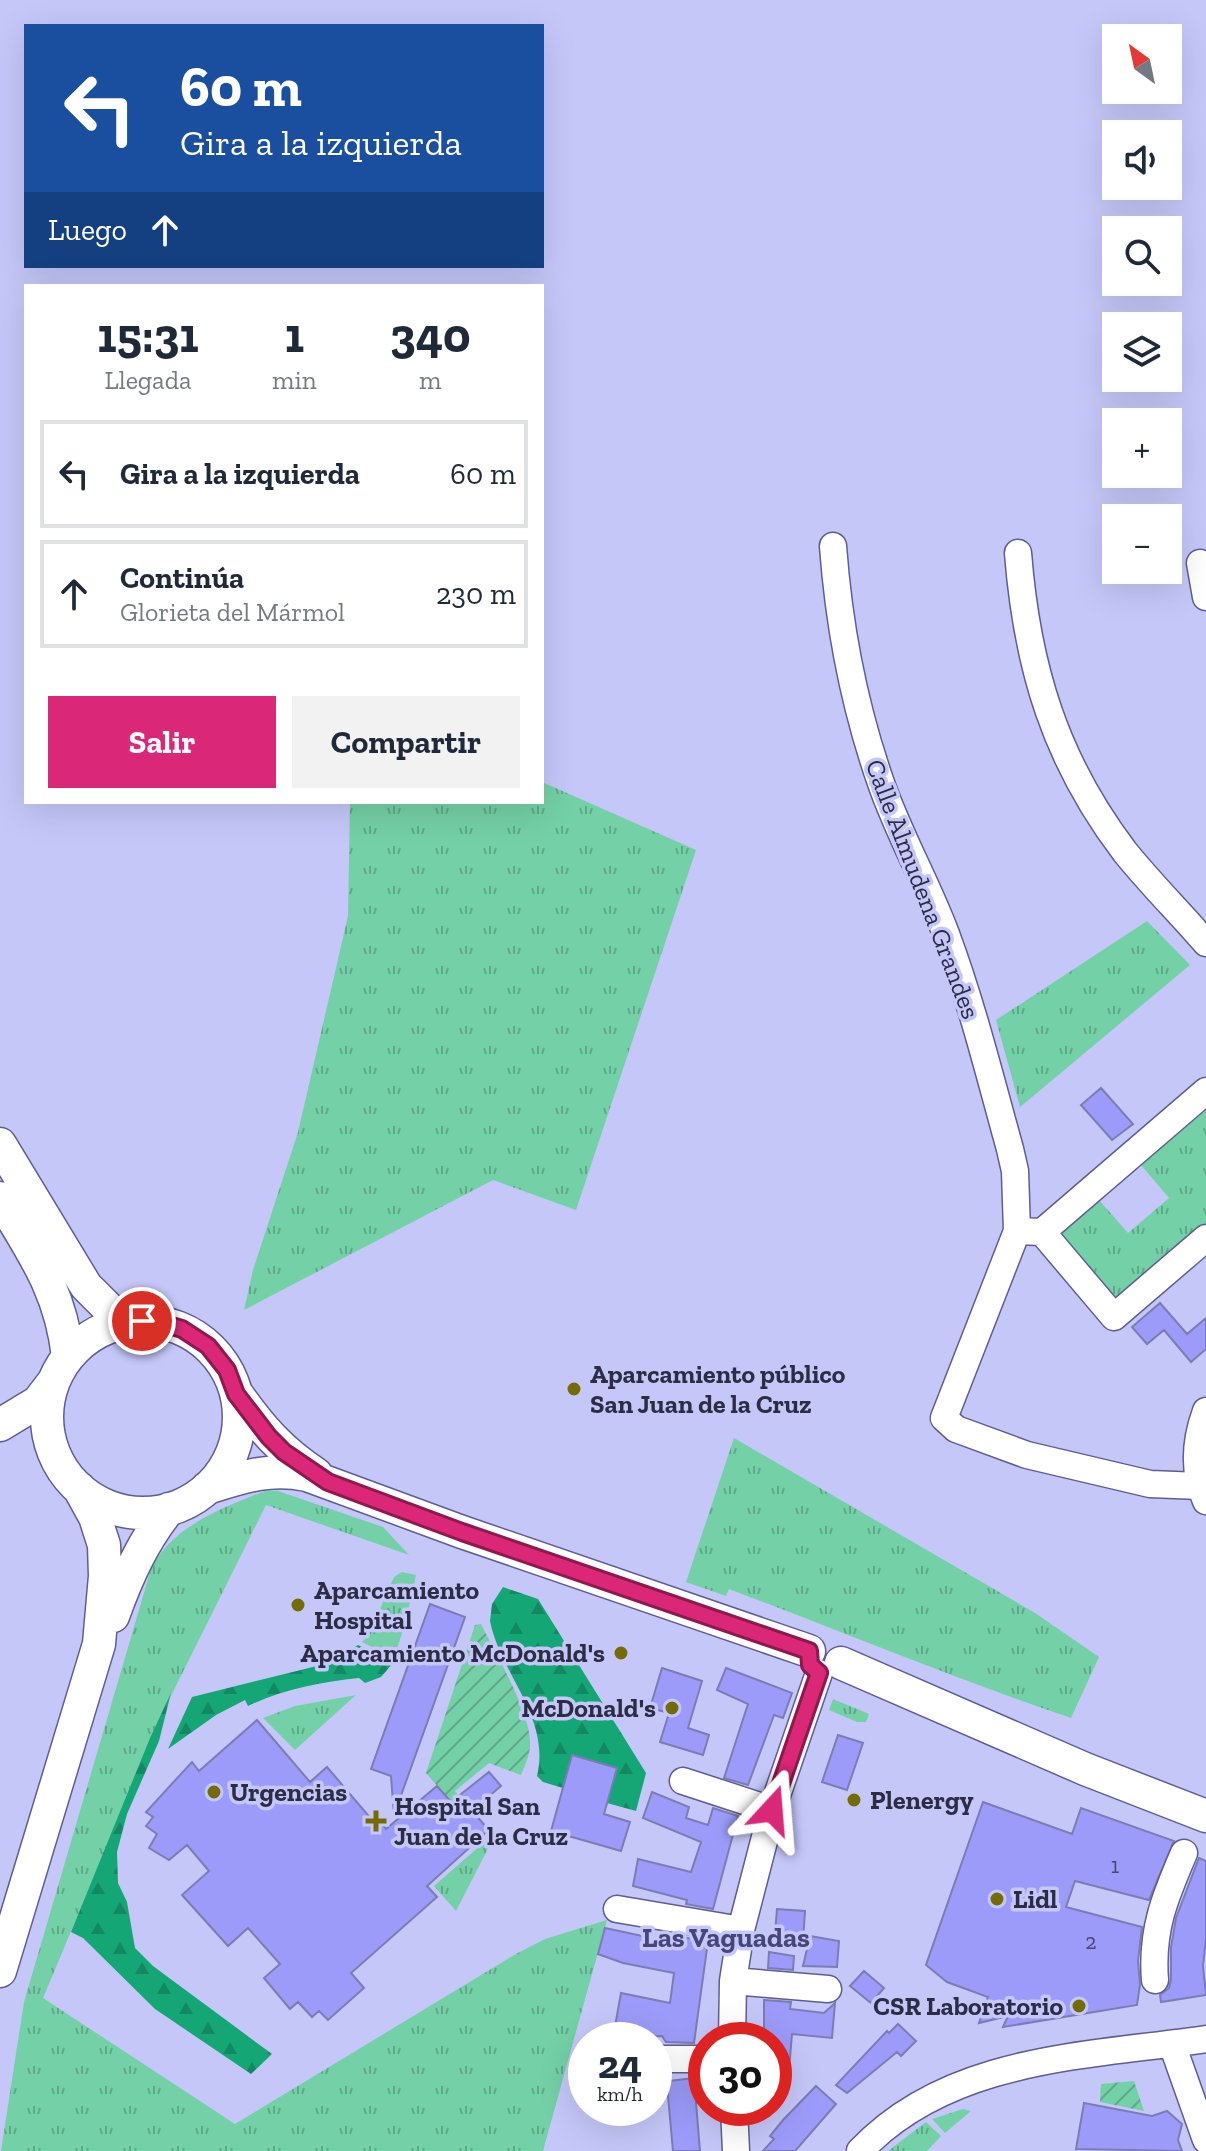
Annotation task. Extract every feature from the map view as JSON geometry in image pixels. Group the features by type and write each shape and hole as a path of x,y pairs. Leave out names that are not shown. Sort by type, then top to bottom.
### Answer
{"main road":[{"path":"0,1144 86,1286 123,1323"},
{"path":"0,1198 57,1300 64,1322 61,1369 48,1402 47,1425 52,1447 95,1517 104,1545 105,1576 99,1644 0,1971"},
{"path":"0,1425 38,1402 61,1369 93,1335 123,1323 162,1323 191,1334 216,1354 227,1370 236,1394 239,1423 232,1452 226,1465 207,1488"},
{"path":"236,1394 284,1452 328,1482"},
{"path":"0,1437 29,1445 48,1455 70,1478 108,1506 128,1511 169,1509 207,1488 250,1473 287,1470 328,1482 823,1662 1206,1816"},
{"path":"99,1644 109,1628 138,1554 169,1509"}],"street":[{"name":"Calle Almudena Grandes","path":"833,546 841,628 866,736 890,806 958,966 1030,1231 944,1418 956,1429 1027,1455 1203,1494"},
{"path":"1018,553 1025,621 1040,690 1068,759 1103,821 1127,853 1206,943"},
{"path":"1200,563 1206,597"},
{"path":"1206,1091 1030,1231 1114,1317 1206,1238"},
{"path":"1203,1494 1197,1473 1197,1448 1206,1411"},
{"path":"732,2022 733,1981 741,1930 772,1810 823,1662"},
{"path":"683,1781 772,1810"},
{"path":"1155,1980 1153,1957 1156,1930 1162,1904 1184,1853"},
{"path":"617,1909 741,1930"},
{"path":"733,1981 828,1989"},
{"path":"860,2151 905,2115 988,2074 1061,2057 1206,2039"},
{"path":"1172,2044 1206,2140"},
{"path":"735,2126 736,2151"}],"green space":[{"path":"544,783 696,850 576,1210 493,1180 244,1310 253,1270 298,1132 348,916 350,804 544,804"},
{"path":"1147,921 1190,965 1020,1107 996,1020"},
{"path":"1206,1110 1206,1224 1115,1302 1059,1235 1099,1200 1128,1233 1169,1198 1141,1165"},
{"path":"734,1438 1035,1613 1099,1657 1071,1718 729,1589 726,1596 686,1582"},
{"path":"265,1491 278,1491 383,1527 409,1555 266,1505 150,1738 43,1998 235,2124 514,1955 545,1939 607,1920 579,2022 568,2022 568,2061 543,2151 1,2151 24,2002 151,1569 172,1541 216,1512"},
{"path":"402,1572 416,1575 394,1658 362,1642 369,1634 394,1577"},
{"path":"503,1587 538,1599 646,1773 636,1811 607,1803 617,1768 572,1756 563,1788 543,1782 537,1776 537,1735 490,1621 492,1604"},
{"path":"481,1624 525,1717 529,1752 521,1775 489,1763 455,1791 458,1795 451,1802 426,1773 475,1625"},
{"path":"358,1645 393,1663 381,1677 365,1683 359,1678 302,1687 248,1706 245,1700 216,1715 168,1749 192,1697 325,1664"},
{"path":"171,1693 159,1741 127,1814 117,1852 118,1883 127,1902 135,1948 153,1966 272,2054 251,2074 155,2009 83,1938 71,1932"},
{"path":"356,1695 295,1750 263,1718 295,1706"},
{"path":"833,1699 869,1714 866,1722 857,1722 829,1710"},
{"path":"497,1831 456,1911 434,1886"},
{"path":"1134,2081 1144,2111 1100,2102 1101,2084"},
{"path":"963,2109 971,2111 945,2133 932,2119"},
{"path":"926,2122 941,2136 927,2151 888,2151"}],"building":[{"path":"1101,1088 1133,1124 1112,1140 1081,1105"},
{"path":"1160,1303 1187,1334 1206,1318 1206,1349 1191,1362 1164,1330 1147,1344 1132,1327"},
{"path":"430,1604 465,1617 394,1815 391,1776 371,1769"},
{"name":"McDonald's","path":"662,1668 702,1681 688,1728 709,1735 703,1755 660,1742 669,1713 650,1708"},
{"path":"726,1668 792,1693 783,1718 774,1715 748,1785 724,1778 748,1704 717,1690"},
{"name":"Hospital San Juan de la Cruz","path":"257,1720 310,1782 327,1767 372,1820 376,1817 386,1829 437,1786 451,1802 489,1772 501,1786 472,1811 489,1830 427,1886 437,1897 351,1973 364,1988 328,2020 319,2011 312,2017 298,2002 290,2009 264,1978 280,1964 248,1928 228,1946 182,1895 209,1871 187,1845 169,1860 149,1848 157,1834 146,1826 153,1817 146,1812 192,1762 199,1771"},
{"path":"838,1735 863,1743 847,1790 822,1782"},
{"path":"572,1755 617,1768 604,1814 630,1822 621,1851 551,1831"},
{"path":"652,1792 689,1807 686,1818 708,1825 713,1808 738,1816 713,1909 686,1904 687,1900 633,1886 638,1859 691,1872 701,1842 643,1818"},
{"path":"983,1802 1072,1834 1081,1808 1174,1841 1149,1900 1075,1881 1066,1907 1142,1927 1137,2005 1003,2027 1008,2016 979,2023 988,1997 947,1982 926,1965"},
{"path":"1199,1858 1206,1861 1203,1966 1206,1995 1161,2002 1160,1995 1169,1988 1171,1980 1171,1947 1176,1918"},
{"path":"777,1909 805,1911 803,1942 775,1933"},
{"path":"605,1928 680,1944 681,1937 708,1941 697,2022 688,2022 688,2043 672,2042 672,2022 616,2022 621,1993 670,2003 674,1973 623,1963 598,1954"},
{"path":"810,1936 839,1941 837,1967 803,1966"},
{"path":"769,1952 794,1956 793,1970 768,1968"},
{"path":"864,1971 884,1988 871,2003 850,1986"},
{"path":"764,2000 791,2002 790,2009 824,2013 835,2003 832,2038 792,2034 792,2022 764,2022"},
{"path":"898,2024 916,2041 901,2056 897,2052 847,2093 836,2085 887,2031 889,2033"},
{"path":"688,2079 688,2126 698,2126 700,2151 673,2151 672,2081"},
{"path":"816,2086 836,2104 795,2151 763,2151 774,2139 770,2136 778,2126 792,2126 792,2111"},
{"path":"1084,2103 1152,2116 1167,2111 1182,2124 1178,2140 1182,2151 1076,2149"}],"place":[{"name":"Aparcamiento público San Juan de la Cruz","path":"574,1389"},
{"name":"Aparcamiento Hospital","path":"298,1605"},
{"name":"Aparcamiento McDonald's","path":"621,1653"},
{"name":"McDonald's","path":"672,1708"},
{"name":"Urgencias","path":"214,1792"},
{"name":"Plenergy","path":"854,1800"},
{"name":"Hospital San Juan de la Cruz","path":"376,1821"},
{"name":"Lidl","path":"997,1899"},
{"name":"CSR Laboratorio","path":"1079,2006"}],"district":[{"name":"Las Vaguadas","path":"726,1937"}],"route":[{"path":"142,1321 182,1329 208,1346 227,1370 236,1394 269,1437 284,1452 328,1482 462,1532 809,1651 810,1665 819,1673 772,1810"}]}
